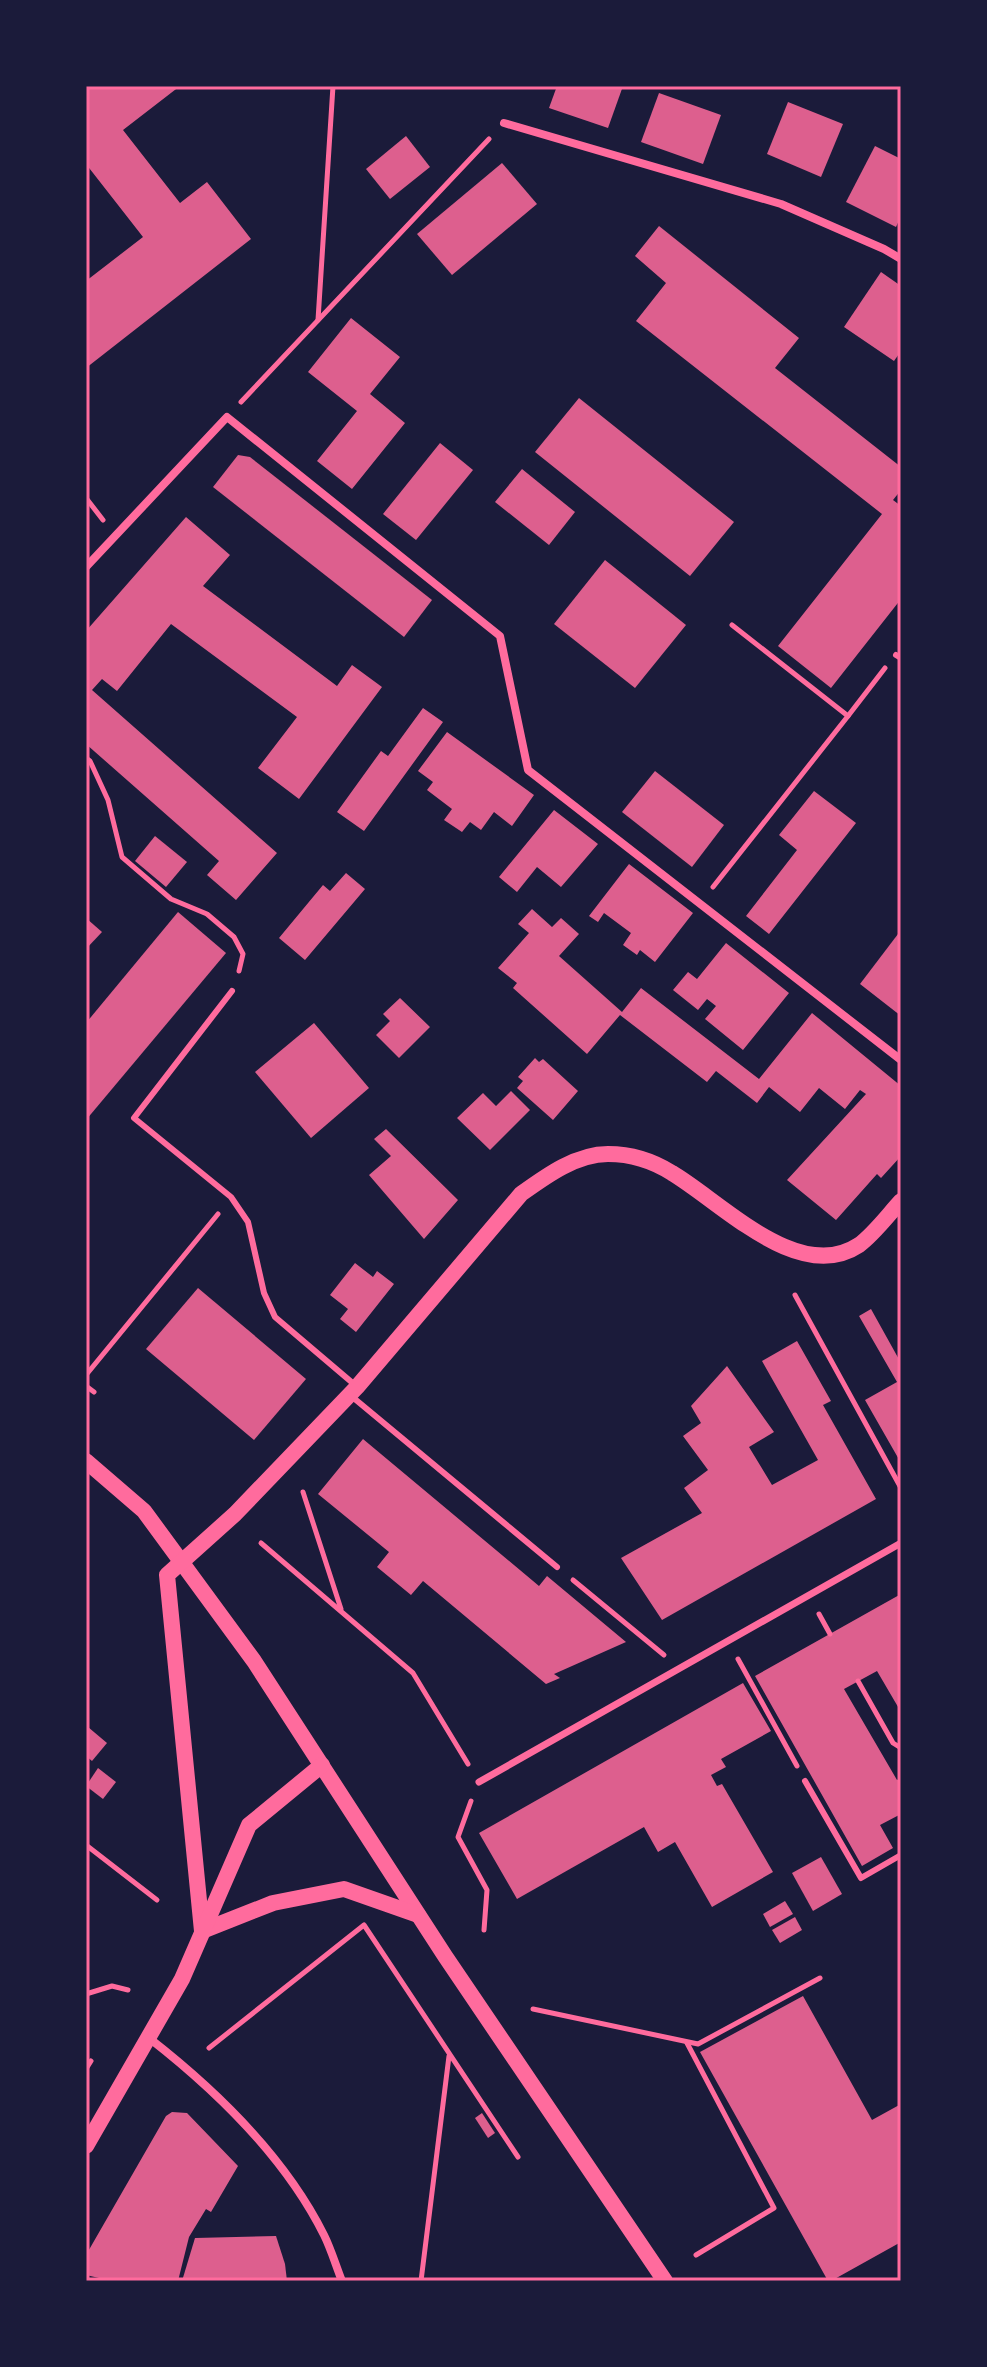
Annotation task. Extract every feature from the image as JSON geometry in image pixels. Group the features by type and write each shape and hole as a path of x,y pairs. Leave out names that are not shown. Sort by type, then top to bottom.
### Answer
{"main road":[{"path":"202,1931 167,1575 235,1514 354,1391 521,1194 549,1173 585,1158 607,1154 639,1158 670,1171 783,1248 808,1256 832,1256 859,1245 901,1201"},
{"path":"86,1461 144,1511 254,1661 418,1915 665,2281"},
{"path":"86,2146 182,1979 249,1825 322,1765"},
{"path":"202,1931 273,1903 344,1889 418,1915"}],"street":[{"path":"504,123 781,204 901,259"},
{"path":"86,567 227,417 500,636 528,770 901,1060"},
{"path":"479,1782 901,1543"},
{"path":"148,2038 190,2070 266,2149 298,2190 325,2236 342,2281"}],"lane":[{"path":"232,991 134,1118 231,1197 248,1222 264,1293 275,1317 354,1391 557,1567"},
{"path":"805,1781 861,1878 901,1855"}],"path":[{"path":"318,321 333,86"},
{"path":"227,417 504,123"},
{"path":"732,625 848,716"},
{"path":"700,904 898,656"},
{"path":"86,758 108,800 122,857 171,899 207,914 234,937 243,954 232,991"},
{"path":"86,1375 231,1197"},
{"path":"795,1295 901,1488"},
{"path":"86,1386 94,1392"},
{"path":"303,1492 341,1611"},
{"path":"261,1543 413,1673 479,1782 458,1837 487,1890 484,1930"},
{"path":"557,1567 680,1668"},
{"path":"728,1641 805,1781"},
{"path":"858,1681 893,1743 901,1748"},
{"path":"86,1845 157,1900"},
{"path":"209,2048 364,1925 518,2157"},
{"path":"533,2009 698,2044 820,1978"},
{"path":"86,1994 112,1986 128,1990"},
{"path":"687,2042 774,2208 696,2255"},
{"path":"421,2281 449,2054"},
{"path":"86,2069 91,2061"}],"building":[{"path":"86,86 180,86 123,130 180,203 207,182 251,239 86,368 86,281 143,237 86,164"},
{"path":"557,86 623,86 608,128 549,108"},
{"path":"659,93 721,115 703,164 641,142"},
{"path":"788,102 843,124 821,177 767,154"},
{"path":"406,136 430,167 390,199 366,169"},
{"path":"875,146 901,159 901,216 896,227 846,202"},
{"path":"502,163 537,204 452,275 417,234"},
{"path":"659,226 799,338 775,368 901,467 901,490 893,500 901,506 901,599 831,688 778,646 882,514 636,321 666,283 635,256"},
{"path":"881,272 901,286 901,351 894,361 844,327"},
{"path":"351,318 400,357 370,394 405,423 352,489 317,461 357,411 308,372"},
{"path":"579,398 734,522 690,576 535,452"},
{"path":"440,443 473,470 416,540 383,514"},
{"path":"238,455 250,457 432,600 404,637 213,487"},
{"path":"522,469 575,512 549,545 495,502"},
{"path":"186,517 230,555 203,586 337,686 352,665 382,687 299,799 258,768 297,717 171,624 117,691 102,679 92,690 277,853 236,900 207,875 219,861 86,744 86,631"},
{"path":"605,560 686,625 635,688 554,624"},
{"path":"423,708 443,722 364,831 337,812 381,751 388,756"},
{"path":"447,732 534,795 512,826 494,812 481,830 470,822 462,832 444,820 452,809 427,790 433,782 418,771"},
{"path":"655,771 724,825 692,867 622,812"},
{"path":"814,791 856,823 769,934 746,916 797,850 779,835"},
{"path":"554,810 598,844 561,887 537,867 517,892 499,877"},
{"path":"155,836 187,862 166,887 135,861"},
{"path":"629,864 693,913 655,962 640,950 637,955 623,945 631,933 604,913 598,922 589,916"},
{"path":"346,873 365,889 305,960 279,938 323,885 330,891"},
{"path":"532,909 552,927 561,918 579,934 559,956 622,1012 641,988 759,1079 812,1013 901,1086 901,1156 881,1178 877,1174 836,1220 787,1180 866,1094 860,1090 845,1109 819,1088 800,1112 769,1087 757,1103 716,1071 707,1082 620,1015 587,1054 513,988 517,983 498,968 529,933 518,924"},
{"path":"178,912 226,953 86,1120 86,1023"},
{"path":"86,918 102,932 86,949"},
{"path":"898,934 901,936 901,1016 860,984"},
{"path":"726,943 789,993 743,1050 705,1019 716,1006 707,999 698,1010 673,990 688,972 697,979"},
{"path":"400,998 430,1027 399,1058 376,1035 390,1021 383,1014"},
{"path":"314,1023 369,1088 311,1138 255,1072"},
{"path":"535,1058 539,1062 543,1059 578,1091 553,1120 517,1088 523,1081 518,1077"},
{"path":"511,1091 530,1110 490,1150 457,1118 483,1093 496,1106"},
{"path":"386,1129 458,1200 424,1239 369,1175 391,1156 374,1139"},
{"path":"355,1263 373,1277 377,1271 394,1284 356,1332 340,1319 348,1309 330,1295"},
{"path":"198,1288 306,1379 254,1440 146,1349"},
{"path":"871,1309 901,1363 901,1463 865,1400 897,1382 859,1316"},
{"path":"797,1341 831,1401 823,1405 876,1499 662,1620 621,1558 702,1513 684,1488 708,1470 683,1436 701,1423 691,1406 727,1366 774,1432 749,1447 772,1485 818,1460 762,1361"},
{"path":"363,1439 539,1586 547,1576 626,1642 554,1674 560,1678 546,1684 423,1581 411,1595 377,1567 389,1552 318,1494"},
{"path":"901,1594 901,1712 877,1671 844,1689 897,1780 901,1778 901,1814 880,1825 893,1848 862,1866 755,1676"},
{"path":"743,1683 771,1731 721,1759 726,1767 711,1775 717,1786 722,1784 773,1872 712,1907 675,1842 658,1852 644,1827 517,1899 479,1833"},
{"path":"88,1727 107,1743 92,1761 86,1756"},
{"path":"98,1768 116,1782 103,1799 86,1786"},
{"path":"821,1857 842,1894 813,1911 792,1873"},
{"path":"785,1901 793,1914 770,1927 763,1914"},
{"path":"795,1917 802,1930 780,1943 772,1930"},
{"path":"803,1996 872,2120 901,2104 901,2242 831,2281 828,2281 700,2052"},
{"path":"172,2112 187,2113 238,2166 211,2212 206,2209 189,2237 178,2281 112,2281 86,2275 86,2255 166,2116"},
{"path":"482,2113 495,2133 488,2138 475,2118"},
{"path":"276,2236 287,2281 182,2281 195,2238"}]}
